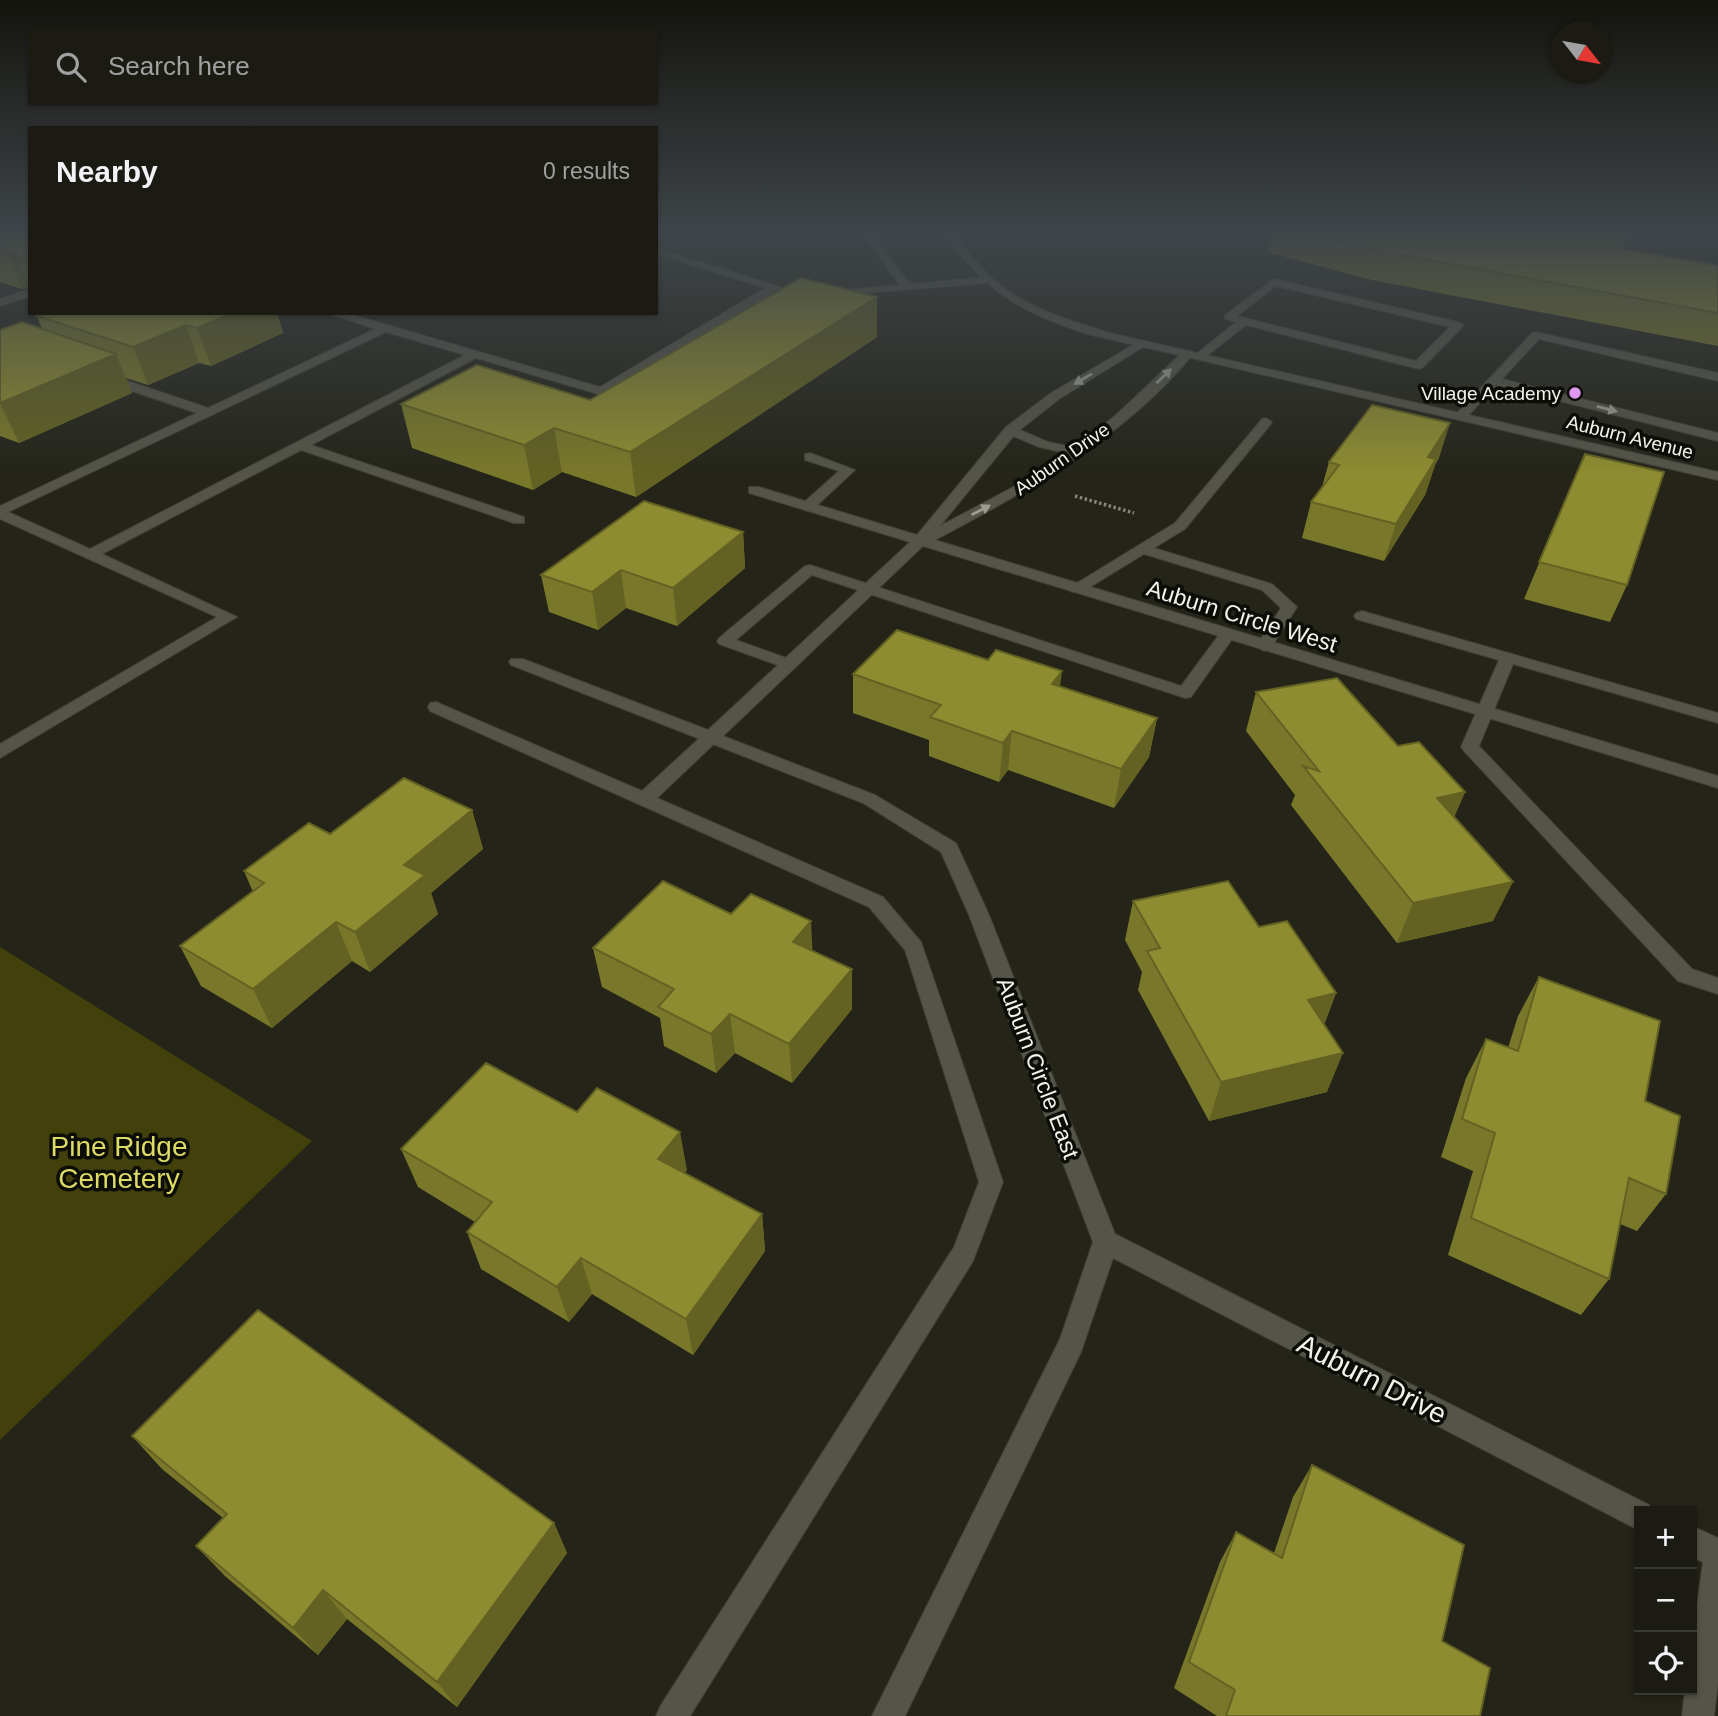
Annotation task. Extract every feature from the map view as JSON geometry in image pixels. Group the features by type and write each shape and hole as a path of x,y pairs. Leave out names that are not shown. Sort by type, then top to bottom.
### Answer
{"street":[{"path":"340,315 602,391 729,315"},
{"name":"Auburn Avenue","path":"1048,315 1107,336 1462,415 1718,476"},
{"path":"1231,315 1229,317 1419,365 1458,325 1416,315"},
{"name":"Auburn Drive","path":"920,541 1019,491 1078,452 1193,355 1244,321"},
{"path":"0,512 386,328"},
{"path":"1462,415 1536,335 1718,377"},
{"name":"Auburn Drive","path":"644,799 920,541 1011,430 1055,396 1142,344"},
{"path":"90,555 475,354"},
{"path":"94,373 208,412"},
{"path":"1494,381 1718,437"},
{"path":"1077,589 1180,526 1266,422"},
{"path":"1011,430 1028,440 1051,448 1078,452"},
{"path":"300,445 519,520"},
{"path":"807,507 848,470 810,457"},
{"name":"Auburn Circle West","path":"754,490 1718,782"},
{"path":"0,512 229,617 0,752"},
{"path":"1143,549 1267,587 1289,607 1264,646"},
{"path":"789,664 725,641 810,569 1185,693 1227,635"},
{"path":"1362,616 1718,718"},
{"path":"1508,657 1470,747 1685,975 1718,986"},
{"name":"Auburn Circle East","path":"517,662 869,799 948,848 979,915 1105,1242"},
{"path":"436,706 876,902 914,947 991,1182 964,1253 672,1716"},
{"path":"888,1716 1072,1343 1105,1242"},
{"name":"Auburn Drive","path":"1105,1242 1634,1512"},
{"path":"1697,1544 1718,1556 1698,1716"}],"path":[{"path":"1074,496 1141,514"}],"green space":[{"name":"Pine Ridge Cemetery","path":"0,947 312,1141 0,1440"}],"building":[{"path":"227,315 197,328 186,325 133,347 37,316"},
{"path":"737,315 848,315 630,452 554,428 524,445 401,404 477,365 590,400"},
{"path":"22,322 116,354 0,403 0,330"},
{"path":"1372,405 1450,423 1428,457 1436,459 1396,524 1311,502 1339,465 1329,462"},
{"path":"1585,454 1664,472 1627,585 1539,562"},
{"path":"644,501 743,532 673,588 621,570 592,592 541,575"},
{"path":"897,630 988,660 996,650 1062,671 1052,684 1157,718 1121,769 1012,731 1003,743 930,717 941,705 853,674"},
{"path":"1337,678 1398,746 1419,742 1465,792 1437,798 1513,882 1413,903 1303,766 1319,771 1256,692"},
{"path":"404,778 472,810 404,865 425,875 355,932 336,922 253,989 180,946 264,883 244,871 309,823 330,834"},
{"path":"663,881 731,914 751,894 811,921 793,942 852,969 789,1044 730,1014 711,1034 658,1007 674,989 593,948"},
{"path":"1228,881 1259,927 1287,921 1336,993 1308,1000 1343,1053 1221,1082 1147,951 1160,948 1133,901"},
{"path":"1539,977 1660,1021 1645,1101 1680,1116 1666,1194 1629,1178 1609,1279 1471,1218 1495,1133 1462,1119 1486,1039 1518,1051"},
{"path":"486,1063 577,1112 597,1088 680,1132 658,1159 762,1214 686,1319 581,1258 557,1287 467,1232 492,1202 401,1149"},
{"path":"258,1310 554,1523 437,1682 323,1590 293,1628 196,1546 227,1514 132,1436"},
{"path":"1312,1465 1464,1545 1442,1641 1490,1668 1480,1716 1226,1716 1235,1690 1189,1662 1236,1532 1282,1558"}],"place":[{"name":"Village Academy","path":"1575,393"}]}
